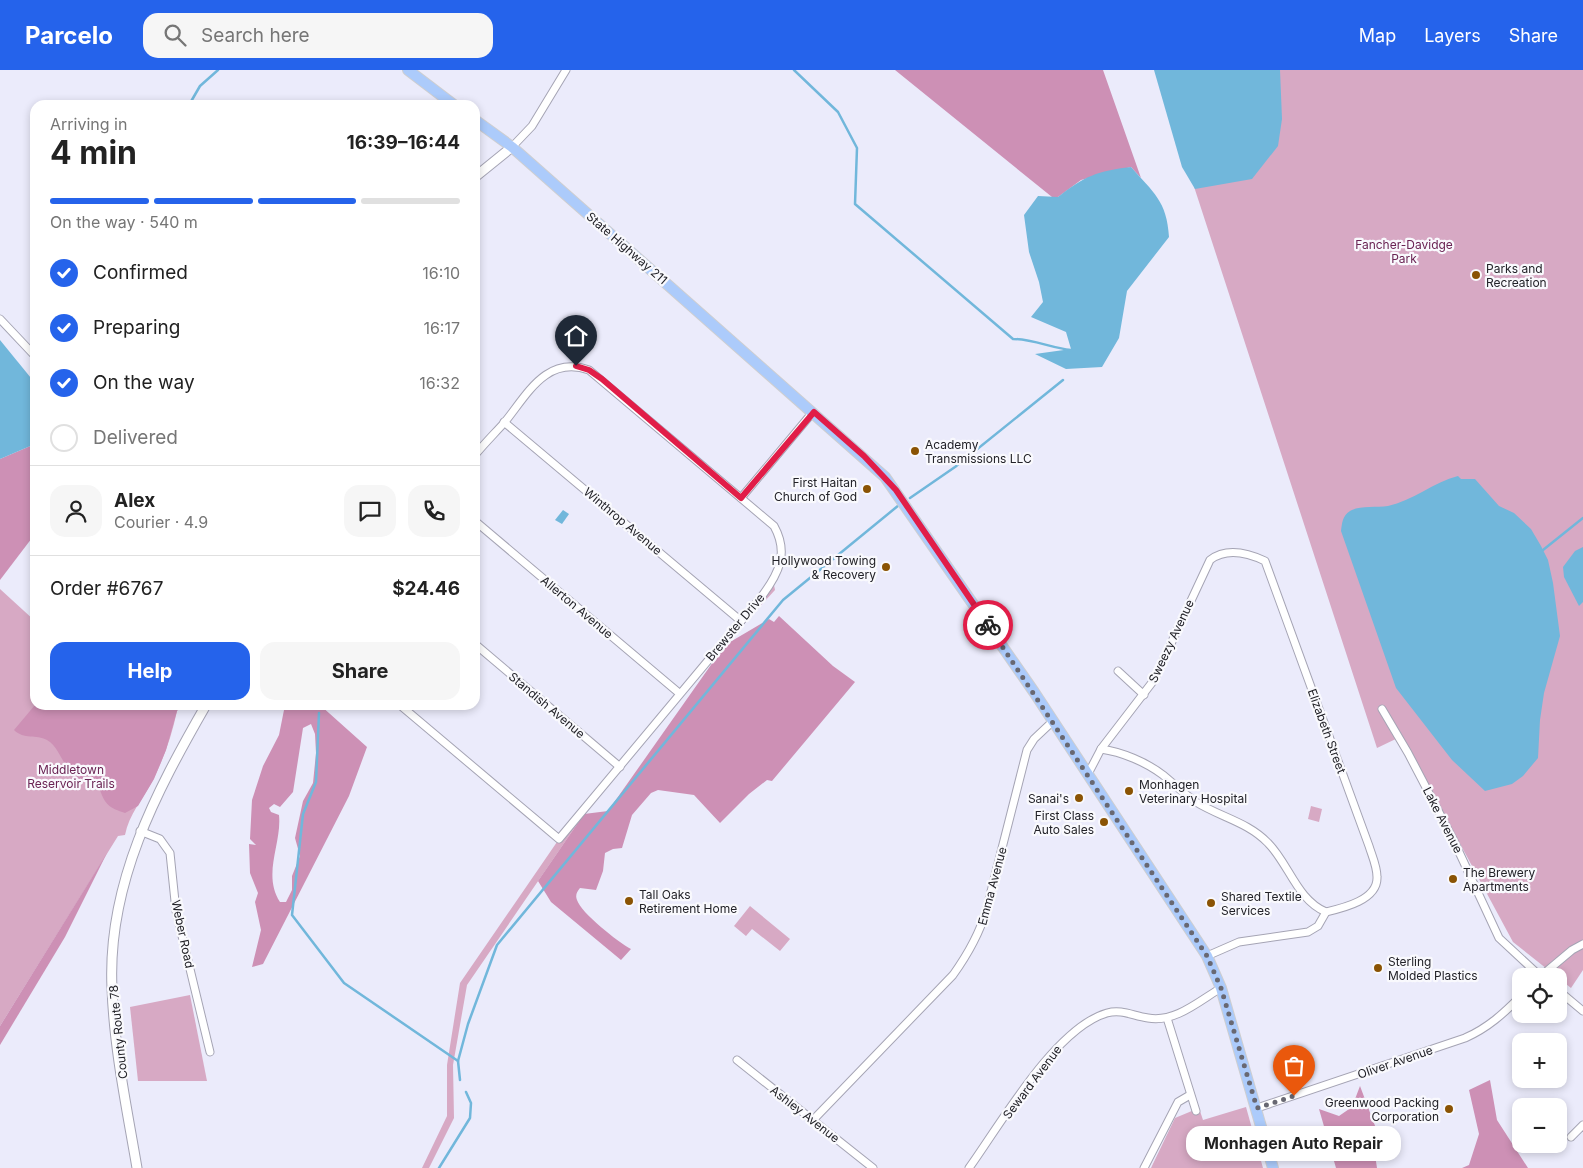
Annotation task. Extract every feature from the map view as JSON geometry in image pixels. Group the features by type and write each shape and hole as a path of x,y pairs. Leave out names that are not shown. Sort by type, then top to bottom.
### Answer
{"main road":[{"path":"408,70 447,100"},
{"name":"State Highway 211","path":"480,124 512,147 864,456 896,490 1088,774 1207,956 1221,988 1273,1168"}],"street":[{"path":"480,173 512,147 532,126 566,70"},
{"path":"0,320 30,351"},
{"name":"Brewster Drive","path":"406,710 559,839 773,581 782,555 780,537 774,526 602,379 589,370 576,366 564,366 543,377 527,390 504,422 480,449"},
{"path":"741,498 814,412"},
{"name":"Winthrop Avenue","path":"504,422 741,621"},
{"name":"Allerton Avenue","path":"480,525 679,693"},
{"name":"Sweezy Avenue","path":"1088,774 1101,749 1154,680 1210,560 1216,556 1231,553 1248,554 1266,561 1270,570"},
{"name":"Elizabeth Street","path":"1270,570 1372,853 1378,879 1372,891 1348,906 1326,912"},
{"name":"Standish Avenue","path":"480,648 620,767"},
{"path":"1118,671 1144,695"},
{"name":"Lake Avenue","path":"1382,709 1408,753 1452,837 1499,938 1532,968"},
{"name":"County Route 78","path":"137,1168 116,1034 112,987 113,941 129,861 140,832 185,741 203,710"},
{"name":"Emma Avenue","path":"814,1118 953,975 969,953 980,931 986,911 1027,750 1034,738 1052,722"},
{"path":"1101,749 1119,752 1161,774 1195,801 1259,834 1270,845 1297,886 1317,908 1326,912 1318,926 1308,932 1239,942 1207,956"},
{"name":"Weber Road","path":"140,832 160,839 170,853 176,911 210,1052"},
{"path":"1551,968 1572,950 1583,944"},
{"name":"Seward Avenue","path":"969,1168 1050,1057 1083,1025 1107,1013 1118,1012 1148,1018 1167,1018 1187,1009 1221,988"},
{"path":"1567,998 1583,1011"},
{"name":"Oliver Avenue","path":"1257,1108 1465,1038 1482,1030 1512,1005"},
{"path":"1167,1018 1196,1111"},
{"name":"Ashley Avenue","path":"737,1060 814,1118 873,1168"},
{"path":"1144,1168 1178,1102 1190,1095"},
{"path":"1571,1137 1583,1125"}],"green space":[{"name":"Fancher-Davidge Park","path":"1156,70 1583,70 1583,970 1571,988 1567,985 1567,968 1546,968 1513,942 1402,736 1377,748"},
{"path":"774,585 775,590 725,645 584,814 467,985 453,1065 454,1118 429,1168 422,1168 447,1116 447,1065 460,983 579,810 719,641 770,586"},
{"name":"Middletown Reservoir Trails","path":"0,589 30,616 30,710 178,710 161,763 133,813 125,835 118,836 0,1026"},
{"path":"1311,806 1322,809 1319,822 1308,819"},
{"path":"750,906 790,939 780,951 752,929 746,936 734,926"},
{"path":"190,995 207,1081 138,1081 130,1007"},
{"path":"1246,1107 1263,1168 1151,1168 1175,1118 1199,1108 1203,1120"}],"shaded area":[{"path":"895,70 1103,70 1141,178 1131,167 1081,180 1058,197 1052,197"},
{"path":"30,446 30,541 0,580 0,459"},
{"path":"779,616 833,666 855,682 772,781 767,780 749,794 720,823 694,795 658,790 651,793 632,815 622,848 613,849 605,853 603,871 596,890 580,888 576,895 580,906 592,919 609,934 631,949 621,960 551,902 538,881 584,814 608,811 725,645 769,619 774,622"},
{"path":"31,710 178,710 166,750 154,779 138,806 125,813 109,805 100,790 81,780 73,773 50,742 43,738 22,735 14,730"},
{"path":"284,710 326,710 367,747 349,796 263,964 252,967 261,930 255,902 258,893 250,873 249,844 256,845 250,839 252,800 263,766 279,735","holes":["311,724 315,734 316,753 313,783 303,801 295,838 300,856 292,876 292,890 286,902 280,902 273,881 279,815 271,812 269,808 274,804 280,807 293,792 303,728"]},
{"path":"107,853 65,937 0,1045 0,1026"},
{"path":"1490,1080 1497,1120 1512,1143 1512,1153 1518,1153 1528,1168 1462,1168 1469,1165 1479,1134 1469,1090"},
{"path":"1360,1086 1383,1147 1375,1155 1377,1168 1336,1168 1319,1109 1339,1116 1352,1107"}],"water":[{"path":"1154,70 1280,70 1282,119 1278,146 1252,179 1195,189 1182,167"},
{"path":"1131,167 1158,198 1165,214 1169,237 1127,291 1119,338 1102,367 1066,369 1035,354 1071,349 1066,332 1031,317 1043,302 1039,282 1029,252 1024,215 1038,196 1058,197 1084,179 1109,170"},
{"path":"0,340 30,377 30,446 0,459"},
{"path":"1458,476 1461,479 1475,479 1499,506 1514,513 1531,529 1548,560 1560,636 1544,693 1540,720 1538,758 1523,776 1512,784 1485,791 1452,760 1396,688 1341,531 1344,518 1347,513 1354,509 1397,504"},
{"path":"563,510 569,514 562,524 555,520"},
{"path":"1583,547 1583,602 1579,606 1564,577 1563,567 1575,551"}],"waterway":[{"path":"192,100 200,86 218,70"},
{"path":"794,70 838,112 857,148 855,204 1013,339 1028,340 1071,350"},
{"path":"910,498 955,467 1063,380"},
{"path":"460,1080 458,1061 468,1024 497,945 783,600 899,505"},
{"path":"1543,550 1583,518"},
{"path":"319,713 316,782 303,814 292,915 344,983 458,1061"},
{"path":"439,1168 470,1118 471,1103 466,1092"}],"way so far":[{"path":"988,625 1207,956 1221,988 1257,1108 1294,1096"}],"place":[{"name":"Parks and Recreation","path":"1476,275"},
{"name":"Academy Transmissions LLC","path":"915,451"},
{"name":"First Haitan Church of God","path":"867,489"},
{"name":"Hollywood Towing & Recovery","path":"886,567"},
{"name":"Monhagen Veterinary Hospital","path":"1129,791"},
{"name":"Sanai's","path":"1079,798"},
{"name":"First Class Auto Sales","path":"1104,822"},
{"name":"The Brewery Apartments","path":"1453,879"},
{"name":"Tall Oaks Retirement Home","path":"629,901"},
{"name":"Shared Textile Services","path":"1211,903"},
{"name":"Sterling Molded Plastics","path":"1378,968"},
{"name":"Monhagen Auto Repair","path":"1294,1096"},
{"name":"Greenwood Packing Corporation","path":"1449,1109"}],"route":[{"path":"576,366 589,370 602,379 741,498 814,412 864,456 896,490 988,625"}]}
